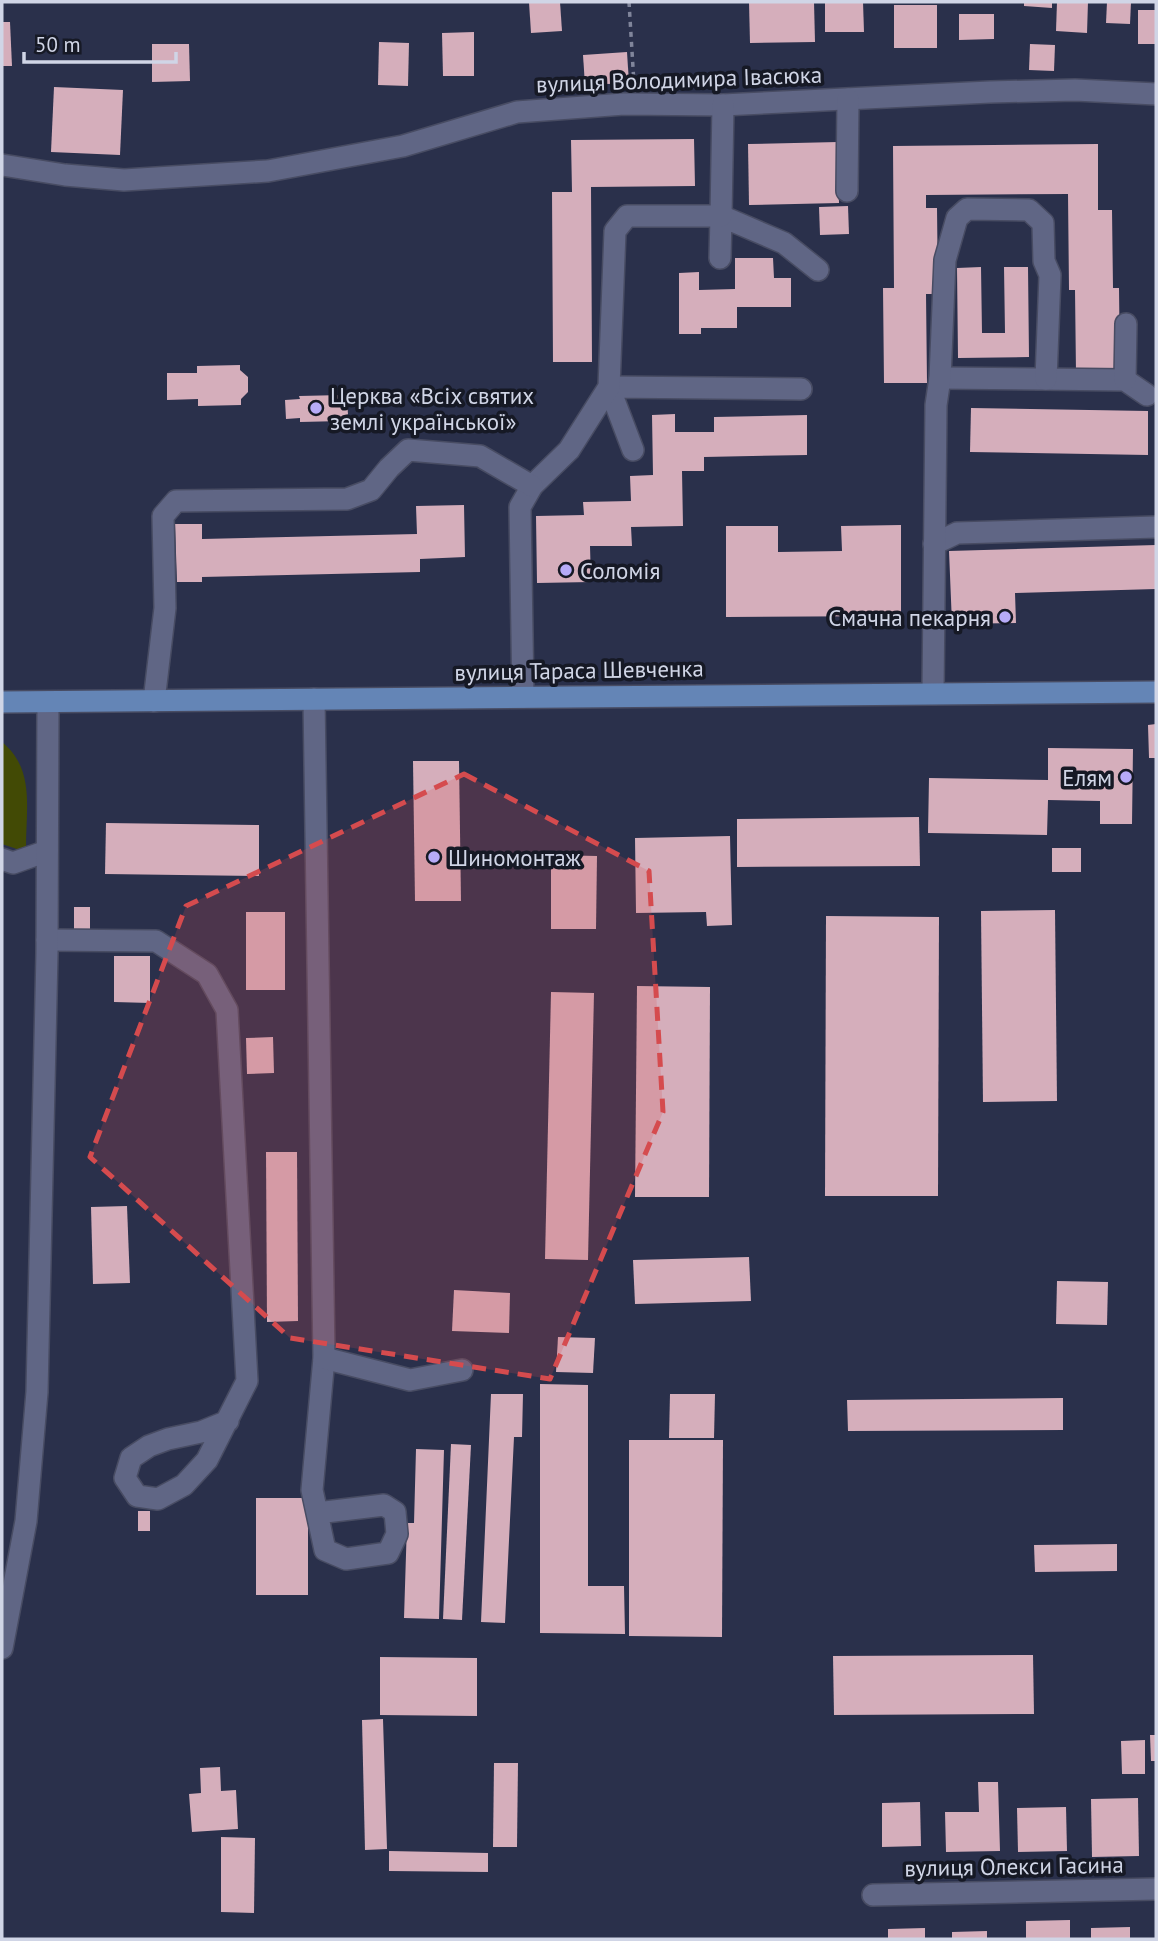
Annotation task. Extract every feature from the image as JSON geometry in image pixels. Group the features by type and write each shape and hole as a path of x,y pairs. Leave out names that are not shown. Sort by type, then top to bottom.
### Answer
{"main road":[{"name":"вулиця Тараса Шевченка","path":"2,702 1156,692"}],"street":[{"name":"вулиця Володимира Івасюка","path":"2,165 65,175 124,180 268,171 403,146 517,112 635,104 723,105 1076,90 1156,94"},
{"path":"847,191 848,99"},
{"path":"720,258 723,105"},
{"path":"933,693 936,405 940,378 945,260 957,218 967,209 1029,210 1043,223 1044,261 1050,275 1046,379"},
{"path":"633,450 609,387 615,231 627,216 721,216 784,243 818,270"},
{"path":"1125,380 1126,324"},
{"path":"940,378 1125,380 1147,395"},
{"path":"609,387 802,389"},
{"path":"523,697 520,507 532,486 569,450 609,387"},
{"path":"154,701 165,608 163,516 176,501 346,499 371,491 408,450 480,457 532,486"},
{"path":"934,544 957,533 1156,527"},
{"path":"314,699 324,1358 312,1490 317,1513"},
{"path":"2,1648 26,1521 37,1392 47,940 48,702"},
{"path":"2,859 13,863 47,851"},
{"path":"47,940 156,941 207,974 227,1010 247,1381 228,1421 207,1460 184,1485 159,1499 137,1496 125,1478 131,1458 149,1446 201,1432 228,1421"},
{"path":"324,1358 410,1380 462,1370"},
{"name":"вулиця Олекси Гасина","path":"873,1895 1156,1889"}],"path":[{"path":"629,2 635,104"}],"highlighted area":[{"path":"464,774 649,871 663,1112 550,1379 290,1338 90,1157 186,906"}],"green space":[{"path":"2,742 20,764 24,777 27,804 26,847 20,850 2,844"}],"building":[{"path":"529,2 560,2 562,31 531,33"},
{"path":"749,2 814,2 815,42 750,43"},
{"path":"825,2 863,2 864,32 825,32"},
{"path":"1024,2 1052,2 1052,8 1024,6"},
{"path":"1057,2 1088,2 1087,33 1056,31"},
{"path":"1107,2 1131,2 1130,24 1106,23"},
{"path":"894,5 937,5 937,48 894,48"},
{"path":"1138,10 1156,10 1156,44 1138,44"},
{"path":"959,14 994,14 994,39 959,40"},
{"path":"2,22 10,22 12,66 2,66"},
{"path":"474,32 474,76 443,76 442,33"},
{"path":"379,42 409,43 408,86 378,85"},
{"path":"152,44 189,44 190,81 152,82"},
{"path":"1030,44 1055,45 1054,71 1029,70"},
{"path":"627,52 629,83 585,85 583,55"},
{"path":"54,87 123,90 120,155 51,152"},
{"path":"694,139 695,186 591,187 592,362 553,362 552,192 572,192 571,140"},
{"path":"838,142 839,203 749,205 748,144"},
{"path":"1098,144 1098,210 1112,210 1113,288 1119,288 1120,374 1076,374 1075,290 1069,290 1068,194 926,195 926,208 937,208 938,294 926,294 927,383 884,383 883,288 894,288 893,146"},
{"path":"848,206 849,234 820,235 819,207"},
{"path":"735,258 773,258 774,278 791,278 791,307 737,307 737,328 701,328 701,334 679,334 679,273 699,272 699,290 735,289"},
{"path":"981,267 982,333 1005,333 1004,267 1028,267 1029,357 958,358 957,268"},
{"path":"240,365 240,370 248,377 248,392 241,399 241,405 198,406 198,399 167,400 167,373 197,373 197,366"},
{"name":"Церква «Всіх святих землі української»","path":"342,395 347,402 348,414 342,421 300,422 300,418 286,419 285,400 300,399 299,396"},
{"path":"971,408 1148,411 1148,455 970,452"},
{"path":"675,414 675,432 714,432 714,417 807,415 807,455 704,457 704,471 682,471 683,526 631,527 632,546 590,546 591,582 537,583 536,516 584,515 583,502 631,501 630,476 653,475 652,415"},
{"path":"464,505 465,557 420,559 420,572 202,577 202,582 177,582 175,524 202,524 202,539 417,534 416,506"},
{"path":"901,525 901,616 726,617 726,526 778,526 778,552 842,551 841,526"},
{"path":"1156,545 1156,589 1015,593 1016,623 952,624 949,551"},
{"path":"1156,724 1156,758 1149,758 1148,725"},
{"path":"1048,748 1133,749 1132,824 1100,824 1100,801 1048,800 1047,835 928,833 929,778 1048,780"},
{"path":"413,761 459,761 461,901 415,901"},
{"path":"919,817 920,866 737,867 737,819"},
{"path":"106,823 259,825 259,876 105,874"},
{"path":"730,836 732,925 707,926 706,912 636,913 635,838"},
{"path":"1052,848 1081,848 1081,872 1052,872"},
{"path":"551,855 597,856 596,929 551,929"},
{"path":"74,907 90,907 90,929 74,929"},
{"path":"1055,910 1057,1101 983,1102 981,911"},
{"path":"246,912 285,912 285,990 246,990"},
{"path":"826,916 939,917 938,1196 825,1196"},
{"path":"114,956 150,956 150,1003 114,1002"},
{"path":"637,986 710,987 709,1197 635,1197"},
{"path":"551,992 594,993 588,1260 545,1259"},
{"path":"273,1037 274,1073 247,1074 246,1038"},
{"path":"266,1152 297,1152 298,1321 267,1322"},
{"path":"127,1206 130,1283 93,1284 91,1207"},
{"path":"749,1257 751,1301 635,1304 633,1260"},
{"path":"1057,1281 1108,1282 1107,1325 1056,1324"},
{"path":"454,1290 510,1293 509,1333 452,1331"},
{"path":"558,1337 595,1338 593,1373 556,1372"},
{"path":"540,1384 588,1385 588,1586 624,1586 625,1634 540,1633"},
{"path":"491,1394 523,1394 522,1437 514,1437 505,1623 481,1622"},
{"path":"670,1394 715,1394 714,1438 669,1438"},
{"path":"1063,1398 1063,1430 848,1431 847,1400"},
{"path":"629,1440 723,1440 722,1637 629,1636"},
{"path":"451,1444 471,1445 462,1620 443,1619"},
{"path":"416,1449 444,1450 439,1619 404,1618 407,1523 414,1523"},
{"path":"256,1498 308,1498 308,1595 256,1595"},
{"path":"138,1511 150,1511 150,1531 138,1531"},
{"path":"1117,1544 1117,1571 1035,1572 1034,1545"},
{"path":"1033,1655 1034,1714 834,1715 833,1656"},
{"path":"380,1657 477,1658 477,1716 380,1715"},
{"path":"383,1719 387,1849 365,1850 362,1720"},
{"path":"1150,1735 1156,1735 1156,1761 1151,1761"},
{"path":"1145,1740 1145,1774 1122,1774 1121,1741"},
{"path":"494,1763 518,1763 517,1847 493,1847"},
{"path":"220,1767 221,1791 236,1790 238,1829 192,1832 189,1794 201,1793 200,1768"},
{"path":"978,1782 998,1782 1000,1851 946,1852 945,1812 979,1812"},
{"path":"1138,1798 1139,1856 1092,1857 1091,1799"},
{"path":"920,1802 921,1846 882,1847 882,1803"},
{"path":"1066,1807 1067,1851 1018,1852 1017,1808"},
{"path":"221,1837 255,1838 254,1913 221,1912"},
{"path":"389,1851 488,1853 488,1872 389,1871"},
{"path":"1070,1920 1070,1939 1026,1939 1026,1921"},
{"path":"1130,1927 1130,1939 1091,1939 1091,1928"},
{"path":"925,1928 925,1939 888,1939 888,1929"},
{"path":"987,1931 987,1939 952,1939 952,1932"}],"place":[{"name":"Церква «Всіх святих землі української»","path":"316,408"},
{"name":"Соломiя","path":"566,570"},
{"name":"Смачна пекарня","path":"1005,617"},
{"name":"Елям","path":"1126,777"},
{"name":"Шиномонтаж","path":"434,857"}]}
